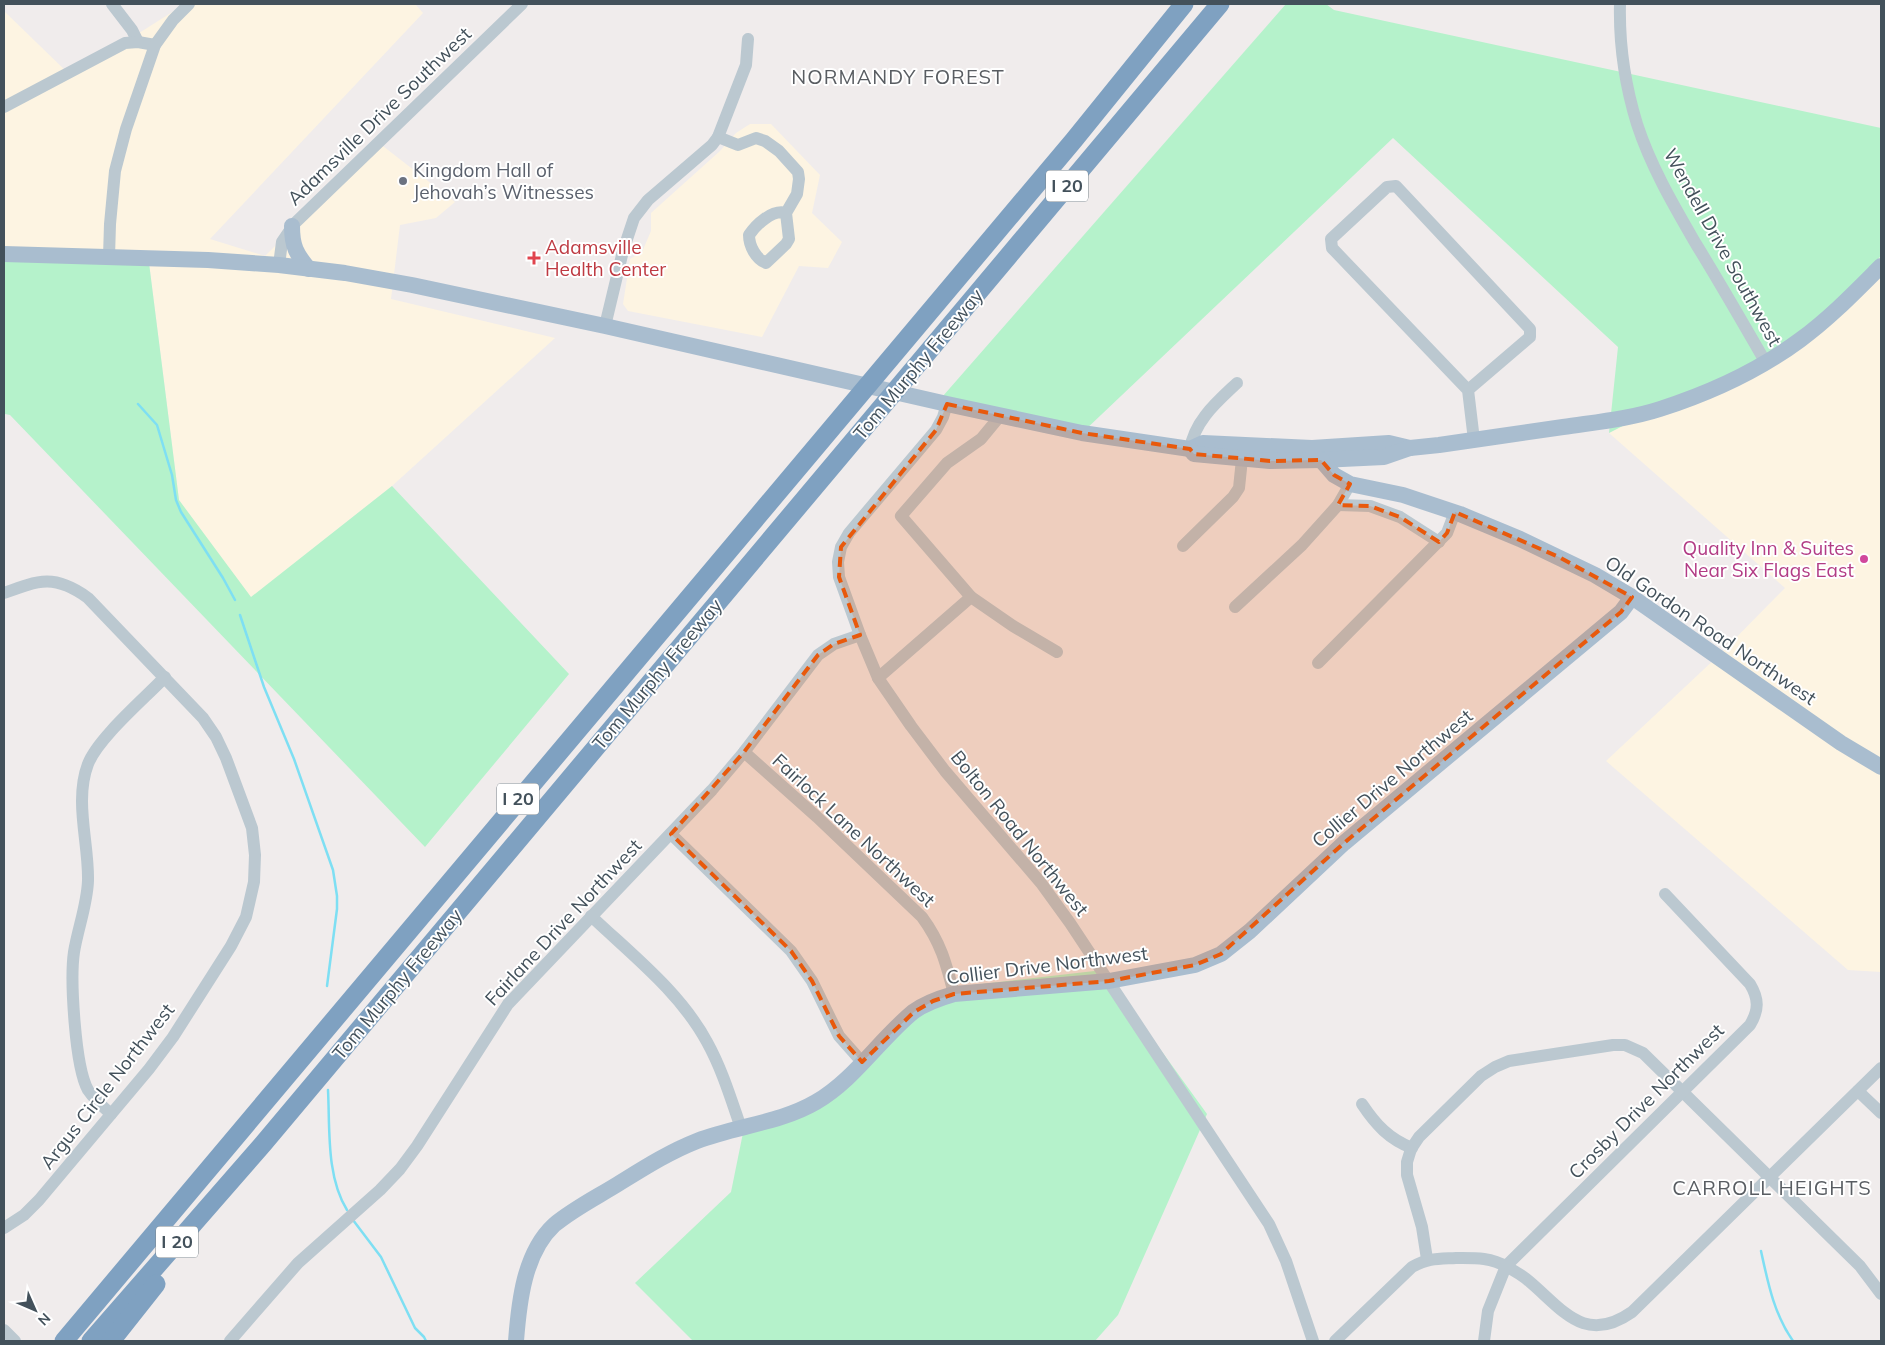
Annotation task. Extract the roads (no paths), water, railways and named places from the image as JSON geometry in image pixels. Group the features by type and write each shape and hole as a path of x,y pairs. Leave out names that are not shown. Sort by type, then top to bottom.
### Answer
{"highway":[{"name":"Tom Murphy Freeway","path":"64,1341 1068,147 1184,4"},
{"name":"Tom Murphy Freeway","path":"91,1341 263,1144 1220,4"},
{"path":"111,1341 263,1144"}],"main road":[{"path":"292,226 292,240 298,256 309,269"},
{"path":"4,254 208,260 278,265 412,285 606,326 1082,434 1190,449 1203,444 1312,448 1389,443 1410,448"},
{"path":"1190,449 1194,454 1270,461 1384,457 1410,448 1621,419 1659,409 1696,397 1766,363 1830,316 1881,266"},
{"name":"Old Gordon Road Northwest","path":"1321,460 1334,475 1350,484 1403,495 1455,512 1559,556 1632,597 1841,743 1881,767"},
{"name":"Collier Drive Northwest","path":"516,1341 520,1300 528,1271 545,1235 566,1216 665,1156 698,1141 784,1116 816,1103 835,1089 914,1012 933,1001 954,994 1109,981 1195,964 1221,954 1250,931 1344,843 1621,612 1632,597"}],"street":[{"path":"112,4 132,30 138,42"},
{"path":"109,257 115,171 126,128 155,45 173,20 189,4"},
{"name":"Adamsville Drive Southwest","path":"278,265 282,242 292,226 522,4"},
{"name":"Wendell Drive Southwest","path":"1620,4 1620,33 1626,80 1637,125 1674,206 1766,363"},
{"path":"606,326 623,251 634,218 648,200 712,145 718,137 746,65 748,39"},
{"path":"4,107 125,43 138,42 155,45"},
{"path":"718,137 738,146 756,138 765,141 779,151 798,172 800,180 797,194 786,213"},
{"path":"1468,390 1522,345 1530,337 1530,330 1396,186 1387,186 1331,239 1332,248 1468,390 1474,440"},
{"path":"1190,449 1197,426 1237,383"},
{"name":"Bolton Road Northwest","path":"947,404 936,430 849,533 841,548 838,562 839,577 860,635 878,678 911,726 945,771 1041,883 1070,923 1269,1224 1286,1261 1313,1341"},
{"path":"1000,416 981,439 946,462 902,516 972,597 1014,626 1057,652"},
{"path":"1183,546 1233,497 1239,488 1242,459"},
{"path":"1235,607 1302,545 1338,505 1350,484"},
{"path":"1338,505 1370,506 1400,516 1439,542"},
{"path":"1318,663 1439,542 1447,533 1455,512"},
{"name":"Argus Circle Northwest","path":"4,593 33,582 48,581 64,584 76,589 88,598 165,677 203,718 216,737 226,758 252,828 255,855 254,882 246,917 231,946 173,1037 39,1200 24,1214 4,1228"},
{"path":"878,678 972,597"},
{"name":"Fairlane Drive Northwest","path":"230,1341 298,1263 380,1190 400,1169 417,1146 508,1004 712,790 744,752 818,655 834,644 860,635"},
{"path":"111,1114 88,1090 78,1060 72,975 74,951 85,906 88,883 83,785 88,764 99,744 165,677"},
{"name":"Fairlock Lane Northwest","path":"744,752 817,817 922,917 942,950 954,994"},
{"path":"671,834 791,951 812,981 840,1036 862,1062"},
{"name":"Crosby Drive Northwest","path":"1484,1341 1488,1311 1506,1266 1750,1025 1756,1015 1758,1004 1756,993 1750,984 1664,894"},
{"path":"591,916 666,987 693,1020 719,1065 741,1128"},
{"path":"1426,1259 1422,1227 1407,1175 1407,1162 1412,1148 1419,1137 1481,1076 1495,1067 1510,1061 1613,1045 1626,1045 1643,1053 1683,1091 1860,1266 1881,1294"},
{"path":"1335,1341 1412,1266 1426,1259 1484,1258 1506,1266 1529,1281 1572,1320 1592,1326 1613,1324 1632,1312 1881,1068"},
{"path":"1858,1091 1881,1114"},
{"path":"1362,1104 1374,1122 1386,1134 1397,1143 1412,1148"},
{"path":"4,1330 15,1341"}],"waterway":[{"path":"138,404 157,425 172,475 176,500 181,512 235,600"},
{"path":"240,615 264,687 294,759 333,870 337,909 327,986"},
{"path":"328,1090 332,1167 340,1197 347,1210"},
{"path":"353,1220 381,1257 415,1328 426,1341"},
{"path":"1761,1251 1776,1309 1793,1341"}],"place":[{"name":"Kingdom Hall of Jehovah’s Witnesses","path":"403,181"},
{"name":"Adamsville Health Center","path":"534,258"},
{"name":"Quality Inn & Suites Near Six Flags East","path":"1864,559"}],"district":[{"name":"NORMANDY FOREST","path":"898,77"},
{"name":"CARROLL HEIGHTS","path":"1772,1188"}]}
